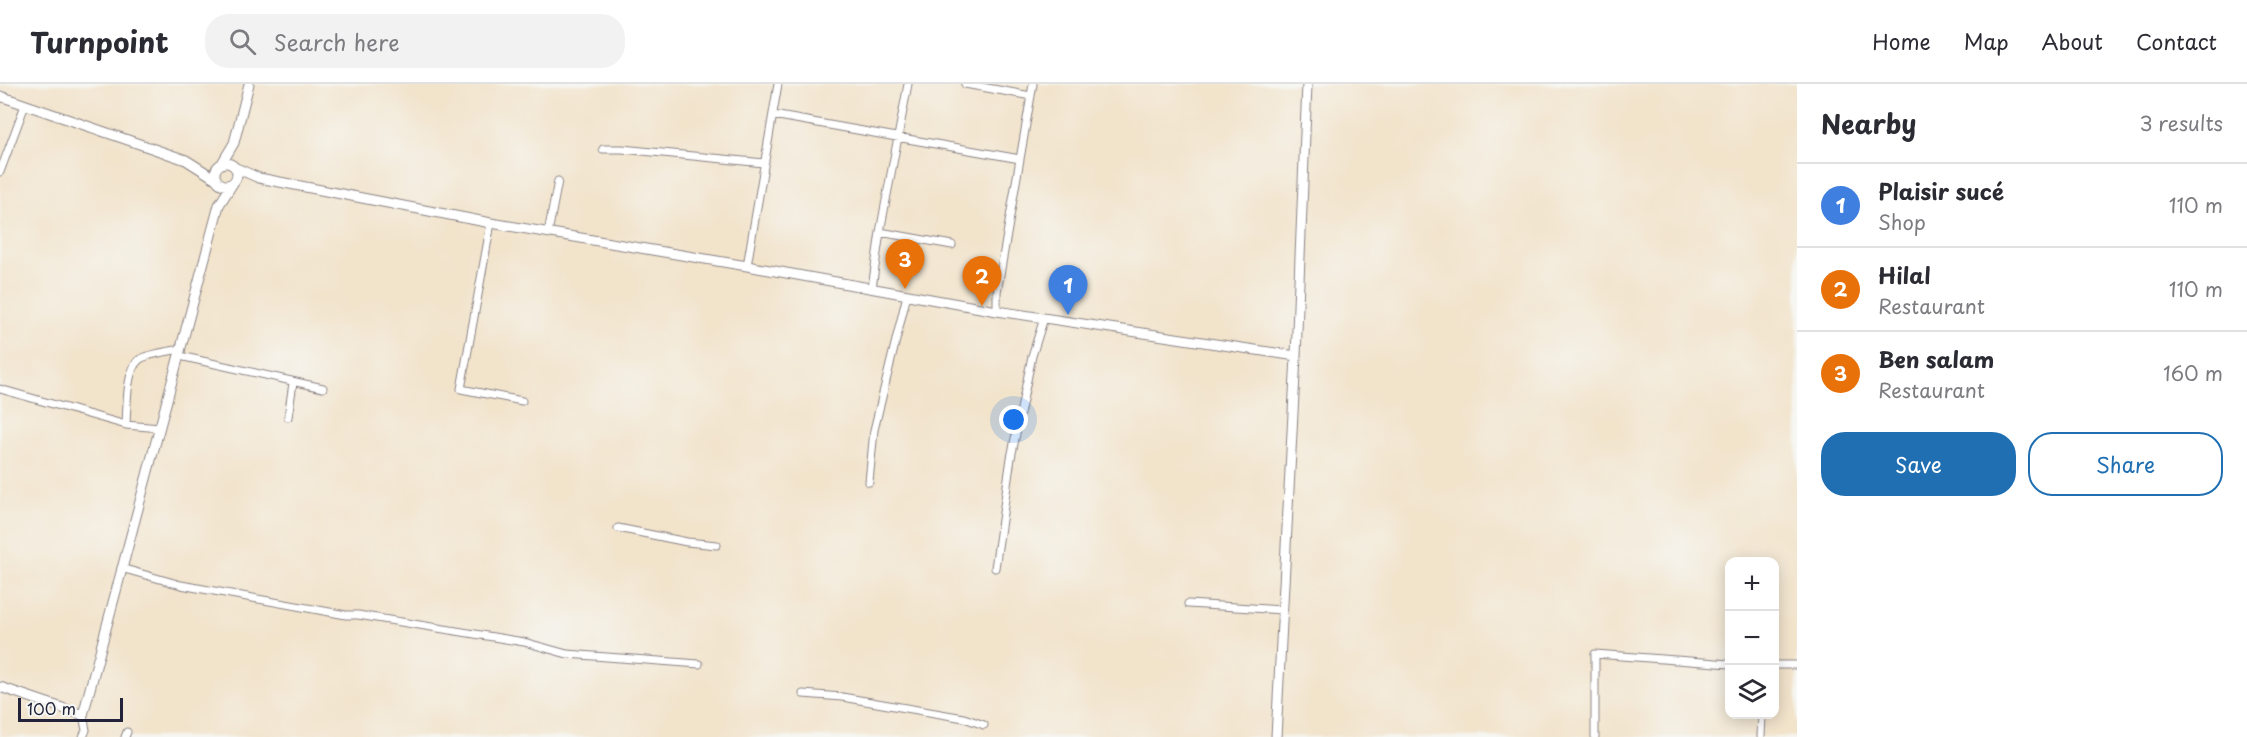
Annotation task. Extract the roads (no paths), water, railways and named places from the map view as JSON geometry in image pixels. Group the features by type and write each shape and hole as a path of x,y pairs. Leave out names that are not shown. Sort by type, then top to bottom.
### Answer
{"main road":[{"path":"219,205 215,170 234,143 249,84"},
{"path":"1276,737 1296,356 1307,84"},
{"path":"0,96 186,160 230,163 259,178"},
{"path":"0,687 83,715 219,205 237,176 234,143"},
{"path":"186,160 223,185 245,178 259,178 491,223 997,311 1296,356"}],"street":[{"path":"747,266 778,84"},
{"path":"872,288 880,232 908,84"},
{"path":"965,84 1031,96"},
{"path":"997,311 997,292 1034,84"},
{"path":"0,172 25,105"},
{"path":"773,115 1020,159"},
{"path":"603,149 764,163"},
{"path":"548,233 558,181"},
{"path":"491,223 461,389 522,401"},
{"path":"880,232 952,245"},
{"path":"869,482 874,430 907,295"},
{"path":"995,568 1011,458 1032,356 1044,318"},
{"path":"126,425 129,382 135,365 141,358 180,352 293,383 322,388"},
{"path":"288,417 293,383"},
{"path":"0,389 126,425 160,428"},
{"path":"618,528 687,542 717,545"},
{"path":"122,568 181,585 346,615 524,642 567,654 699,664"},
{"path":"1188,604 1282,610"},
{"path":"1595,737 1595,654 1725,664"},
{"path":"1779,665 1797,665"},
{"path":"803,694 853,699 964,718 984,725"},
{"path":"83,715 86,730 83,737"},
{"path":"1761,737 1762,719"}],"place":[{"name":"Ben salam","path":"905,289"},
{"name":"Hilal","path":"982,306"},
{"name":"Plaisir sucé","path":"1068,315"}]}
